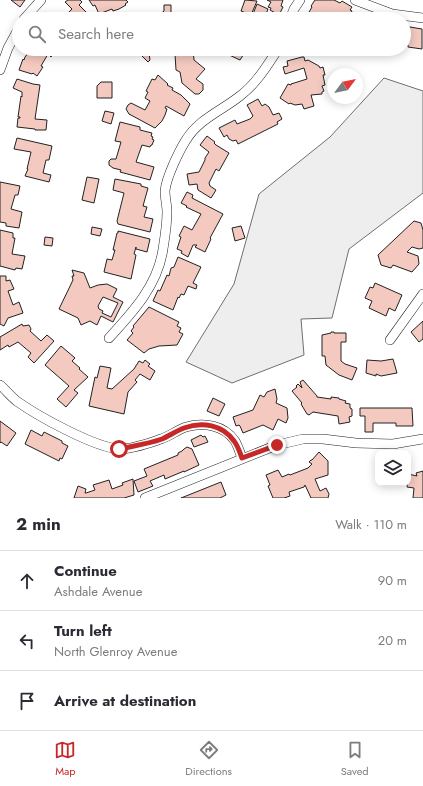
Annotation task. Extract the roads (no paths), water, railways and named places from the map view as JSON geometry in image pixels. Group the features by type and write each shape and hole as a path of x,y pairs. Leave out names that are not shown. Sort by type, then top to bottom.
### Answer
{"street":[{"path":"30,12 41,0"},
{"path":"293,12 300,0"},
{"path":"356,0 387,12"},
{"path":"411,16 423,18"},
{"path":"0,70 12,41"},
{"path":"109,338 129,316 148,291 158,270 163,249 166,219 165,190 176,158 186,139 202,121 240,96 255,83 273,56"},
{"path":"390,340 423,294"},
{"path":"0,385 17,401 51,422 96,443 119,449 136,446 162,439 185,428 201,424 215,426 228,433 235,442 242,458"},
{"path":"145,498 242,458 277,445 303,439 393,444 408,443 423,439"}]}
